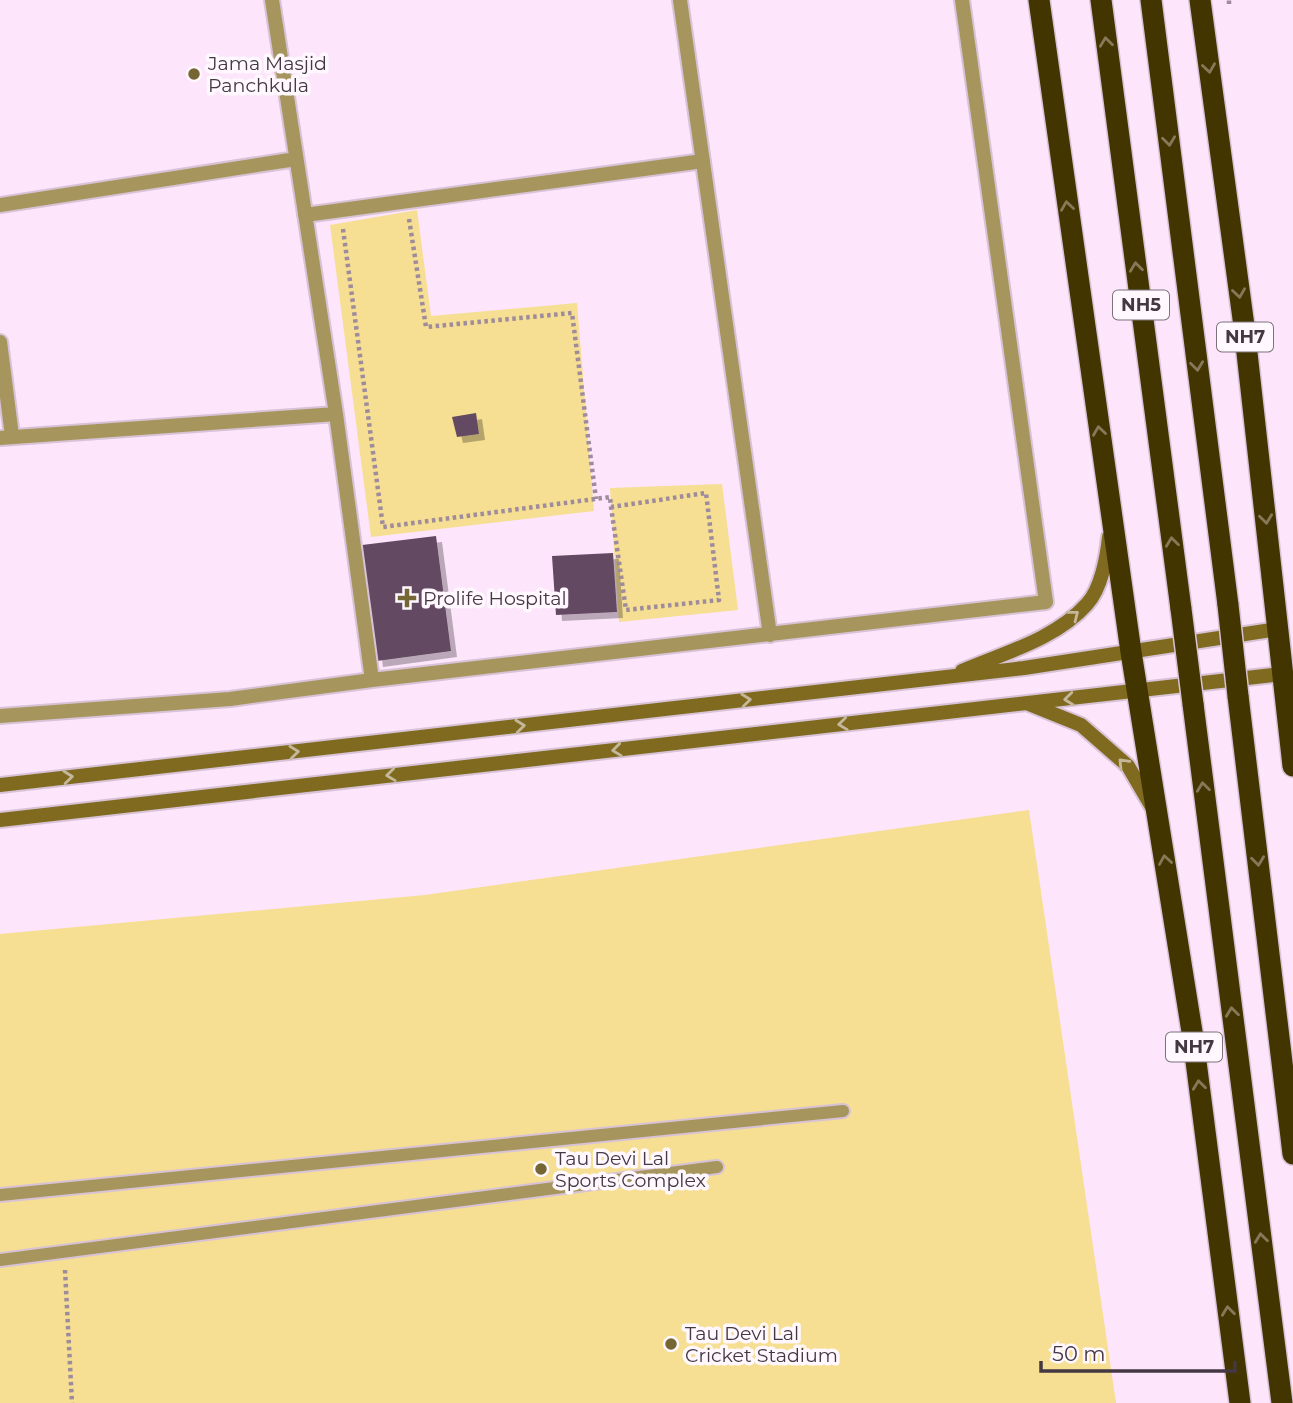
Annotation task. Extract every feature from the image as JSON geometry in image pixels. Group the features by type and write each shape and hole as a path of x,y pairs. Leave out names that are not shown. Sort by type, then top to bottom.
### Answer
{"highway":[{"name":"NH7","path":"1039,0 1131,652 1192,1038 1240,1403"},
{"name":"NH5","path":"1101,0 1282,1403"},
{"name":"NH5","path":"1151,0 1228,605 1293,1154"},
{"name":"NH7","path":"1200,0 1244,326 1293,766"}],"street":[{"path":"272,0 336,414 372,680"},
{"path":"680,0 770,635"},
{"path":"0,716 230,699 372,680 1046,602 962,0"},
{"path":"0,205 296,159"},
{"path":"305,215 703,161"},
{"path":"0,342 6,437 336,414"},
{"path":"948,677 1053,631 1089,603 1104,568 1109,539 1109,498"},
{"path":"0,785 1024,668 1278,629"},
{"path":"0,820 1282,674"},
{"path":"1027,703 1081,725 1128,766 1159,820"}],"lane":[{"path":"0,1195 843,1111"},
{"path":"0,1260 717,1167"}],"path":[{"path":"396,221 409,218 426,327 572,313 596,499"},
{"path":"355,227 342,230 383,527 610,497 611,507 626,610 719,600 706,493 611,507"},
{"path":"64,1251 72,1403"}],"shaded area":[{"path":"417,210 431,316 577,303 594,511 371,537 330,225"},
{"path":"722,484 738,610 619,622 610,488"},
{"name":"Tau Devi Lal Sports Complex","path":"1029,810 1116,1403 0,1403 0,934 425,895"}],"building":[{"path":"476,413 479,434 457,437 452,417"},
{"name":"Prolife Hospital","path":"436,536 451,651 377,661 362,545"},
{"path":"613,553 617,612 556,615 552,556"}],"place":[{"name":"Jama Masjid Panchkula","path":"194,74"},
{"name":"Prolife Hospital","path":"407,598"},
{"name":"Tau Devi Lal Sports Complex","path":"541,1169"},
{"name":"Tau Devi Lal Cricket Stadium","path":"671,1344"}]}
